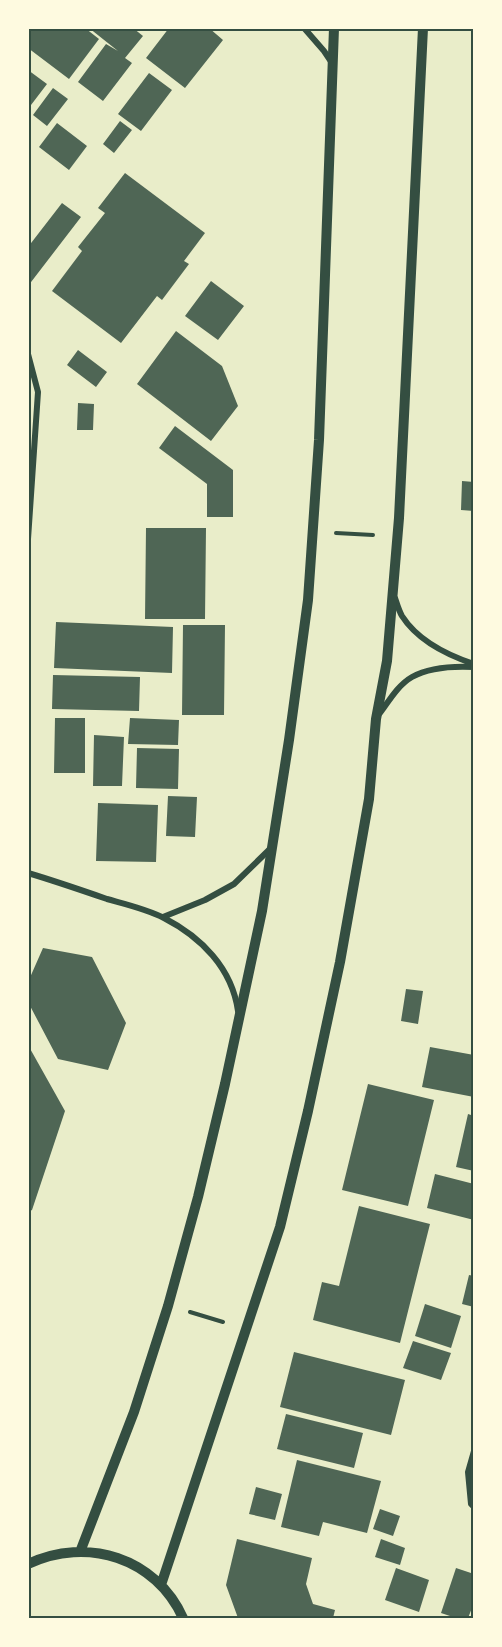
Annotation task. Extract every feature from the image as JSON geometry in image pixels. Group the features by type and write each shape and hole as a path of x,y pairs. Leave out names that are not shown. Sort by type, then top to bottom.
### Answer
{"street":[{"path":"304,28 332,64"},
{"path":"80,1552 134,1413 168,1306 198,1197 225,1084 262,911 306,612 313,531 319,440 334,28"},
{"path":"161,1586 280,1227 340,962 369,799 376,719 387,661 398,537 423,28"},
{"path":"28,354 38,392 28,538"},
{"path":"392,593 401,616 418,635 448,655 474,666"},
{"path":"376,719 397,690 411,678 429,671 474,666"},
{"path":"163,917 205,900 234,884 272,847"},
{"path":"28,873 163,917 200,942 213,955 231,986 239,1020"},
{"path":"474,1451 468,1472 471,1504 474,1507"},
{"path":"28,1564 61,1553 98,1553 116,1557 147,1573 171,1597 183,1618"}],"path":[{"path":"313,531 398,537"},
{"path":"168,1306 247,1329"}],"building":[{"path":"28,28 85,28 99,39 69,79 28,48"},
{"path":"89,28 133,28 143,36 125,58 132,63 103,101 78,82 106,44 118,51"},
{"path":"169,28 209,28 223,40 185,88 146,58"},
{"path":"28,70 47,84 31,105 28,103"},
{"path":"149,73 172,90 141,131 118,114"},
{"path":"53,88 68,99 47,126 33,115"},
{"path":"120,121 132,130 114,153 103,144"},
{"path":"57,123 87,146 69,170 39,147"},
{"path":"125,173 205,233 184,261 189,264 162,300 157,296 121,343 52,291 82,251 78,247 105,213 98,208"},
{"path":"62,203 81,217 28,286 28,247"},
{"path":"211,281 244,306 218,340 185,316"},
{"path":"176,331 222,366 238,406 211,441 137,384"},
{"path":"78,350 107,372 96,387 67,365"},
{"path":"78,403 94,404 93,430 77,430"},
{"path":"175,426 233,470 233,517 207,517 207,484 159,448"},
{"path":"462,481 474,482 474,511 461,510"},
{"path":"146,528 206,528 205,619 145,619"},
{"path":"56,622 173,627 172,673 54,668"},
{"path":"183,625 225,625 224,715 182,715"},
{"path":"53,675 140,677 139,711 52,709"},
{"path":"55,718 85,718 85,773 54,773"},
{"path":"130,718 179,720 178,745 128,744"},
{"path":"94,735 124,737 122,786 93,786"},
{"path":"137,748 179,749 178,789 136,788"},
{"path":"168,796 197,797 195,837 166,836"},
{"path":"98,803 158,805 156,862 96,861"},
{"path":"43,948 92,957 126,1023 108,1070 58,1059 28,1002 28,982"},
{"path":"406,989 423,991 418,1024 401,1021"},
{"path":"28,1045 65,1111 32,1210 28,1212"},
{"path":"430,1047 474,1055 474,1097 422,1087"},
{"path":"368,1084 434,1100 408,1206 342,1190"},
{"path":"468,1114 474,1116 474,1171 456,1167"},
{"path":"435,1174 474,1184 474,1220 427,1208"},
{"path":"359,1206 430,1224 400,1343 313,1320 322,1282 339,1286"},
{"path":"469,1275 474,1276 474,1307 462,1304"},
{"path":"425,1304 461,1316 451,1348 415,1336"},
{"path":"413,1341 451,1353 441,1380 403,1368"},
{"path":"294,1352 405,1380 391,1435 280,1407"},
{"path":"286,1414 363,1433 354,1468 277,1449"},
{"path":"297,1460 381,1481 367,1533 323,1522 319,1536 281,1527"},
{"path":"256,1487 282,1494 275,1520 249,1514"},
{"path":"380,1509 400,1516 393,1536 373,1529"},
{"path":"237,1539 312,1558 306,1584 313,1604 335,1610 333,1618 238,1618 226,1585"},
{"path":"381,1539 405,1548 400,1565 375,1557"},
{"path":"396,1568 429,1580 419,1612 385,1600"},
{"path":"456,1568 474,1574 474,1603 468,1618 456,1618 441,1613"}]}
